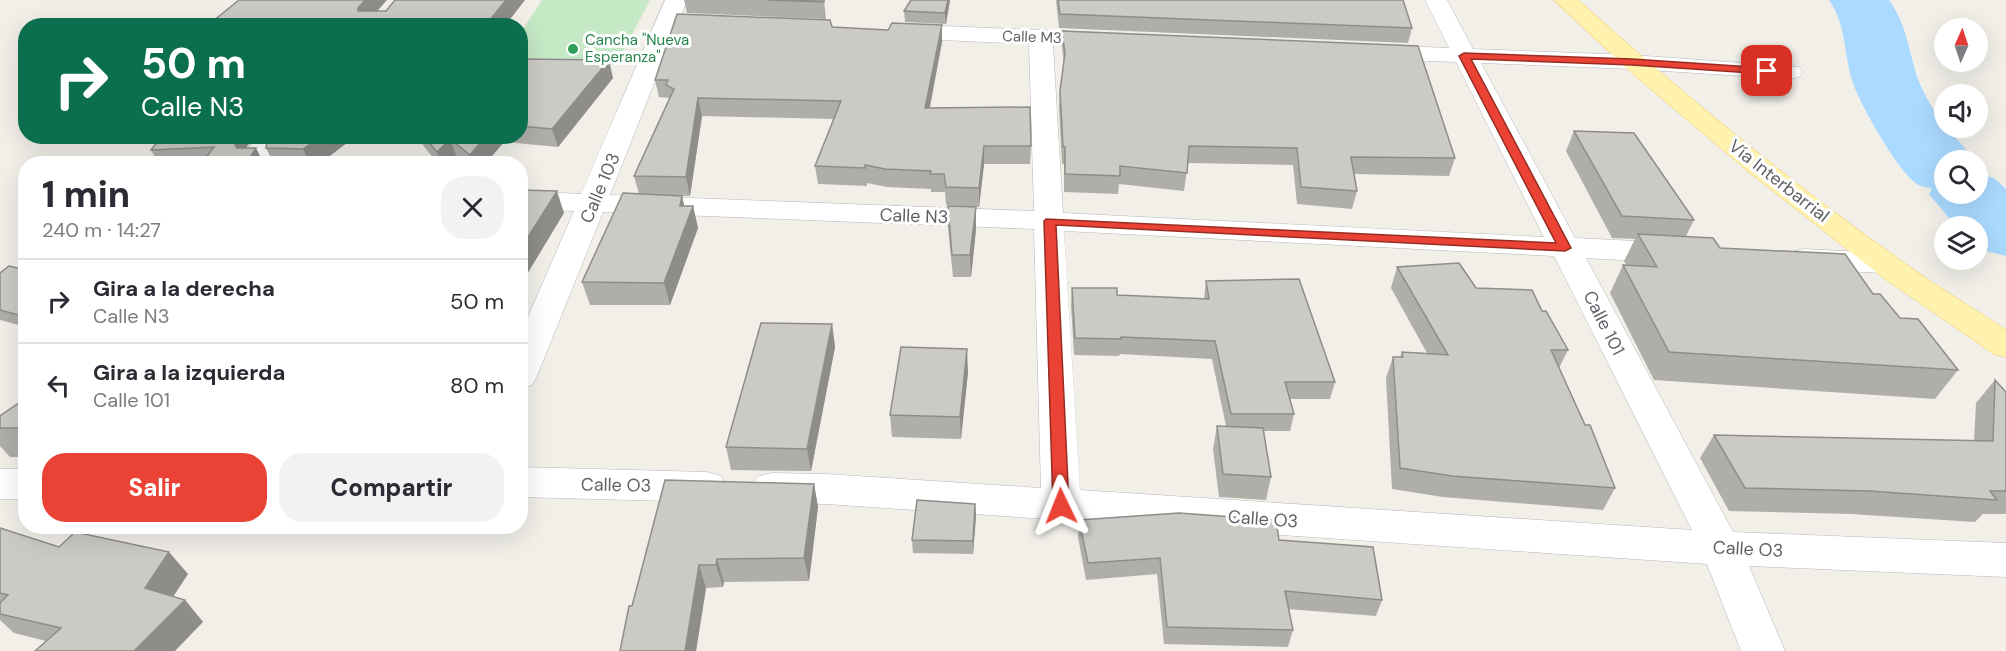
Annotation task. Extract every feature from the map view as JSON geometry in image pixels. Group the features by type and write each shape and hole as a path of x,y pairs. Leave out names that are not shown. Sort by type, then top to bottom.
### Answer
{"main road":[{"name":"Vía Interbarrial","path":"1564,0 1632,62 1765,171 1883,263 2006,346"}],"street":[{"name":"Calle 101","path":"1436,0 1721,548 1763,651"},
{"path":"673,11 738,24"},
{"name":"Calle 103","path":"528,357 673,11"},
{"name":"Calle M3","path":"878,30 1135,41"},
{"path":"1041,37 1061,506"},
{"path":"1358,51 1632,62 1790,72"},
{"name":"Calle N3","path":"528,200 1050,221 1706,254"},
{"path":"1777,258 1883,263"},
{"name":"Calle O3","path":"528,482 826,489 1721,548 2006,560"},
{"path":"0,484 18,483"}],"green space":[{"name":"Cancha \"Nueva Esperanza\"","path":"542,0 650,0 616,65 528,65 528,21"}],"building":[{"path":"239,0 365,0 358,11 386,11 395,0 506,0 491,18 217,18"},
{"path":"768,0 824,0 824,2"},
{"path":"911,0 948,0 945,13 904,11"},
{"path":"1058,0 1403,0 1412,28 1060,14"},
{"path":"677,14 830,20 832,27 888,30 892,23 942,25 925,108 1030,107 1031,146 984,146 979,188 946,187 944,174 930,174 931,171 885,169 865,165 865,168 815,166 841,101 698,98 686,177 634,176 674,89 666,85 668,80 655,80"},
{"path":"1062,31 1418,46 1455,158 1351,157 1357,191 1301,187 1297,148 1189,146 1187,173 1120,166 1120,176 1065,174 1060,91 1065,53"},
{"path":"528,59 609,60 552,129 528,127"},
{"path":"1574,131 1634,133 1694,220 1622,216"},
{"path":"156,144 235,144 237,148 256,148 251,156 207,156 214,147 151,150"},
{"path":"267,144 310,144 303,149 266,148"},
{"path":"430,144 445,144 437,152"},
{"path":"456,144 479,144 470,155"},
{"path":"528,190 557,191 528,237"},
{"path":"623,193 682,196 680,206 693,206 664,283 582,282"},
{"path":"948,206 976,207 970,255 952,255"},
{"path":"1638,234 1713,238 1720,248 1845,254 1873,294 1880,294 1900,318 1918,319 1958,370 1669,352 1623,265 1657,267"},
{"path":"1459,263 1476,288 1532,290 1542,311 1546,311 1568,350 1551,350 1585,425 1590,425 1615,488 1452,476 1400,468 1393,357 1403,357 1402,352 1448,355 1397,267"},
{"path":"9,266 18,268 18,315 0,310 0,273"},
{"path":"1299,279 1335,382 1285,382 1294,414 1231,414 1215,341 1121,337 1121,339 1075,338 1072,288 1117,288 1117,295 1209,299 1206,281"},
{"path":"761,323 832,324 807,449 726,447"},
{"path":"901,347 967,349 960,417 890,415"},
{"path":"1995,380 2006,392 2006,491 1990,491 1997,500 1869,491 1745,488 1714,435 1993,441"},
{"path":"18,404 18,428 0,428 0,416"},
{"path":"1217,426 1263,428 1271,477 1223,474"},
{"path":"665,480 814,484 804,558 717,559 716,565 699,565 685,651 620,651 629,606 632,606"},
{"path":"917,500 975,504 973,541 912,540"},
{"path":"1179,513 1276,520 1279,540 1373,547 1382,600 1285,591 1293,630 1167,627 1160,558 1088,563 1079,520"},
{"path":"0,528 59,547 73,534 84,534 169,552 145,588 185,600 134,651 35,651 61,628 0,614 0,603 8,595 0,593"}],"waterway":[{"path":"1859,0 1875,30 1882,68 1895,104 1934,157"},
{"path":"1977,204 2006,232"}],"place":[{"name":"Cancha \"Nueva Esperanza\"","path":"573,49"}],"route":[{"path":"1061,506 1050,221 1565,248 1464,56 1632,62 1767,71"}]}
